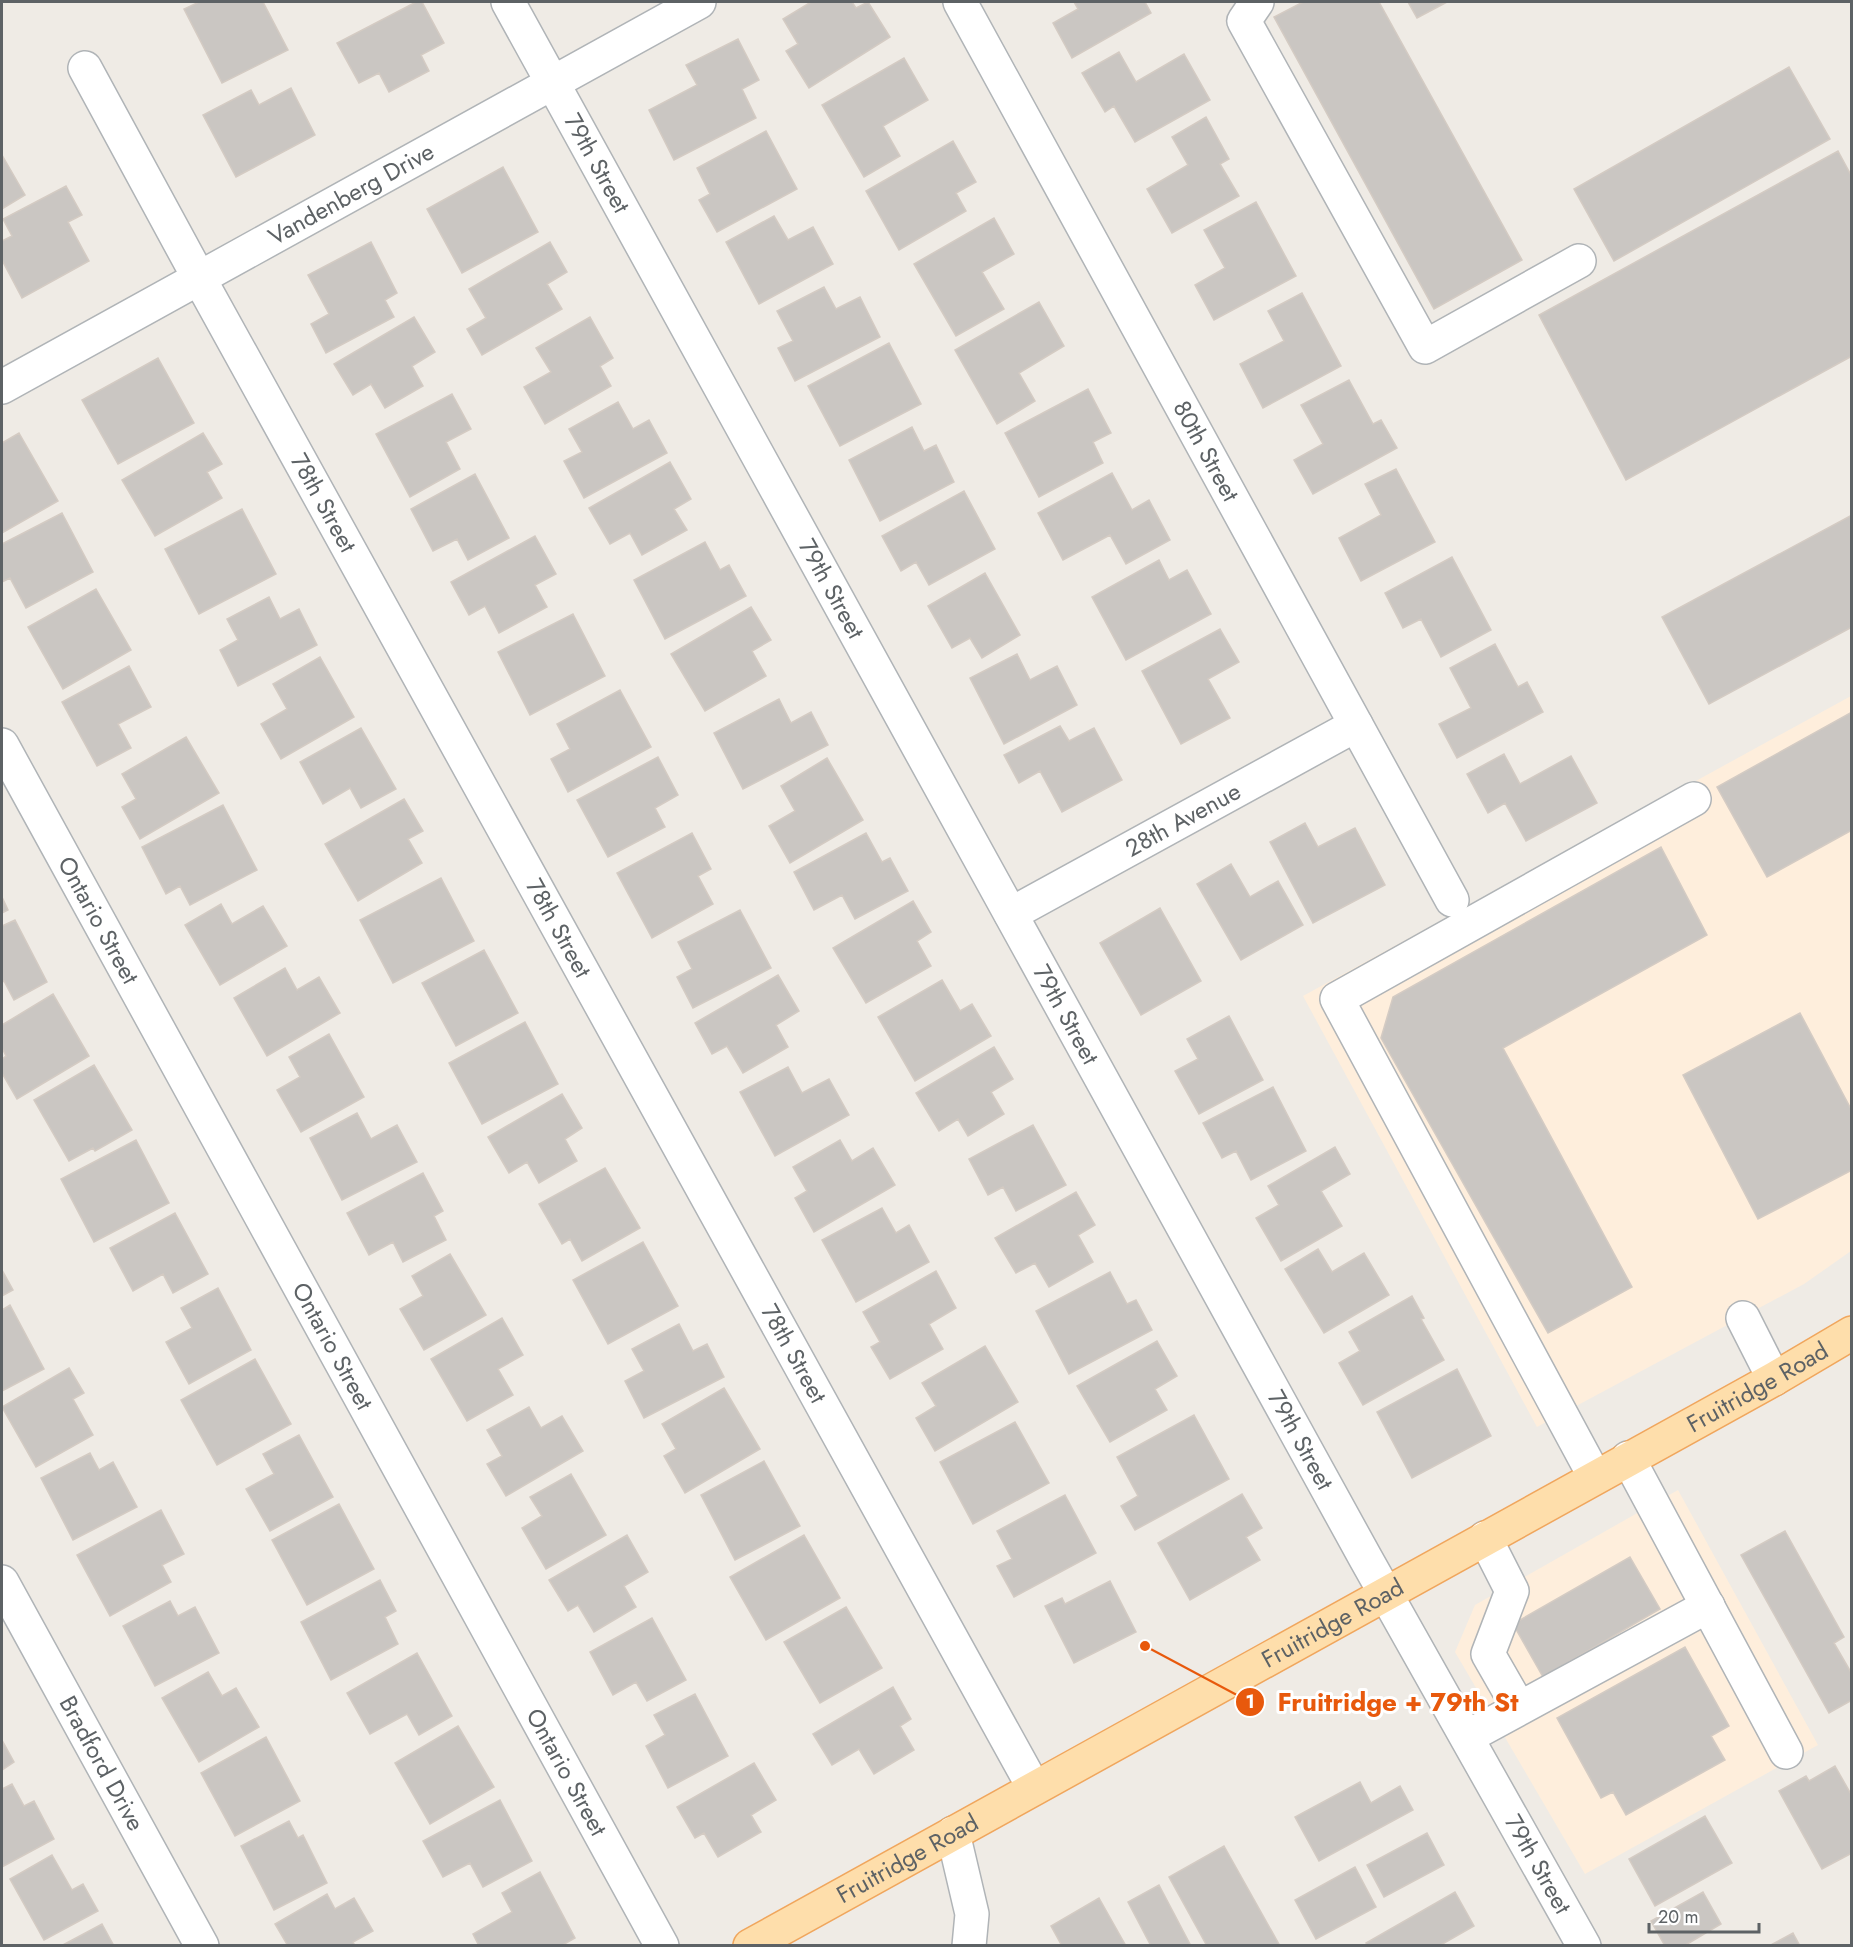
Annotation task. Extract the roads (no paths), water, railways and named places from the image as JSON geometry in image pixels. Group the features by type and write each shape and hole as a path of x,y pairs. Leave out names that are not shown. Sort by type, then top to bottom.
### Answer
{"main road":[{"name":"Fruitridge Road","path":"750,1946 1774,1379 1851,1333"}],"street":[{"name":"79th Street","path":"508,2 1366,1559 1584,1946"},
{"name":"Vandenberg Drive","path":"2,387 699,2"},
{"name":"80th Street","path":"960,2 1452,900"},
{"path":"1257,2 1244,21 1425,347 1579,261"},
{"name":"78th Street","path":"85,68 1034,1788"},
{"name":"28th Avenue","path":"1011,914 1356,724"},
{"name":"Ontario Street","path":"2,745 662,1946"},
{"path":"1595,1477 1337,999 1694,799"},
{"path":"1743,1318 1774,1379"},
{"path":"1629,1458 1786,1752"},
{"path":"1485,1538 1512,1591 1488,1654 1519,1708"},
{"name":"Bradford Drive","path":"2,1582 202,1946"},
{"path":"1467,1737 1708,1606"},
{"path":"953,1833 972,1914 969,1946"}],"place":[{"name":"Fruitridge + 79th St","path":"1145,1646"}]}
